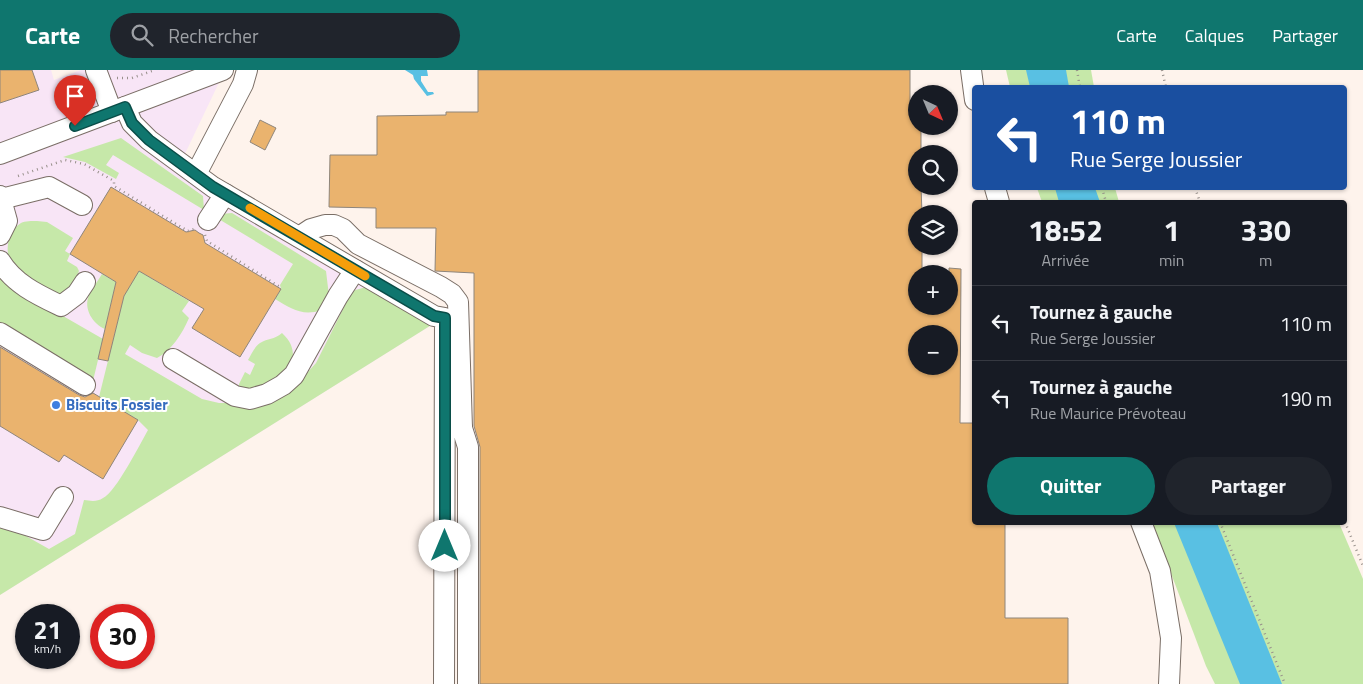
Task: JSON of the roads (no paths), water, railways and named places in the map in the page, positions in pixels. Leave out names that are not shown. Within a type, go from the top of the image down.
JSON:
[{"type":"street","points":[[0,154],[223,70]]},
{"type":"street","points":[[196,174],[243,84],[247,70]]},
{"type":"street","points":[[971,70],[973,85]]},
{"type":"street","points":[[98,76],[119,110],[149,140],[196,174],[225,194],[434,316],[445,318],[454,428],[468,447],[468,684]]},
{"type":"street","points":[[0,235],[7,221],[3,192],[49,187],[82,205]]},
{"type":"street","points":[[202,225],[225,194]]},
{"type":"street","points":[[299,237],[311,229],[325,225],[334,225],[343,229],[358,244],[441,287],[452,294],[458,302],[444,684]]},
{"type":"street","points":[[0,261],[8,274],[37,295],[62,306],[77,294],[85,282]]},
{"type":"street","points":[[173,359],[235,396],[250,399],[267,394],[283,385],[294,375],[338,296],[355,270]]},
{"type":"street","points":[[0,333],[85,385]]},
{"type":"street","points":[[0,517],[43,530],[63,497]]},
{"type":"street","points":[[1142,525],[1160,571],[1171,638],[1169,684]]},
{"type":"water","points":[[405,70],[427,70],[428,76],[421,76],[421,81],[428,92],[433,92],[434,94],[427,96],[413,75]]},
{"type":"water","points":[[1026,70],[1066,70],[1069,85],[1030,85]]},
{"type":"water","points":[[1056,190],[1096,190],[1099,200],[1058,200]]},
{"type":"water","points":[[1175,525],[1218,525],[1282,684],[1240,684]]},
{"type":"place","name":"Biscuits Fossier","points":[[56,405]]}]
